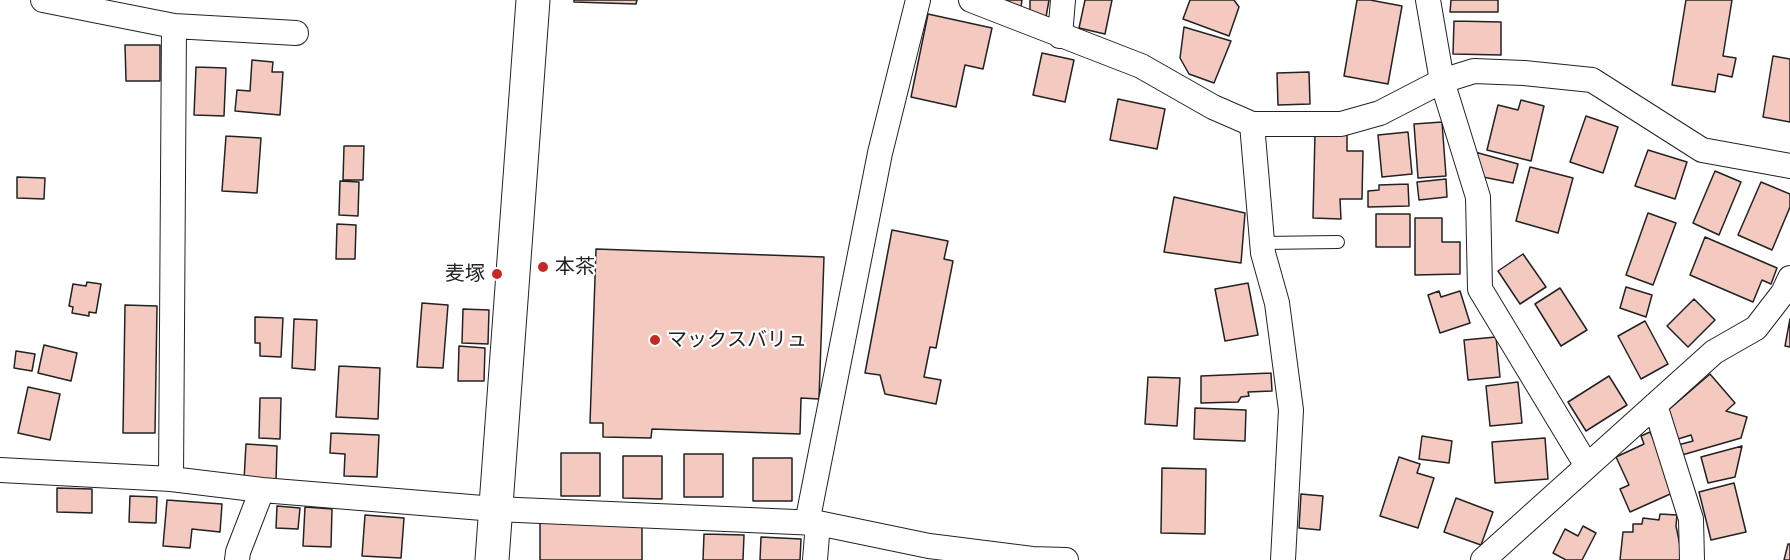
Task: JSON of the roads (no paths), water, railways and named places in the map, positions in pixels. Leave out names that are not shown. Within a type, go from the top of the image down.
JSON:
[{"type":"street","points":[[43,0],[68,2],[174,26],[296,33]]},
{"type":"street","points":[[492,560],[533,0]]},
{"type":"street","points":[[814,560],[812,523],[880,153],[918,0]]},
{"type":"street","points":[[971,0],[1141,66],[1213,107],[1252,124],[1341,124],[1380,113],[1442,81],[1474,71],[1592,80],[1702,150],[1790,166]]},
{"type":"street","points":[[1060,36],[1063,0]]},
{"type":"street","points":[[1428,0],[1442,81],[1478,197],[1480,289],[1587,466]]},
{"type":"street","points":[[171,479],[174,26]]},
{"type":"street","points":[[1252,124],[1262,243],[1277,303],[1291,410],[1283,560]]},
{"type":"street","points":[[1482,560],[1714,352],[1756,328],[1784,293],[1790,278]]},
{"type":"street","points":[[1655,405],[1691,519],[1692,560]]},
{"type":"street","points":[[0,470],[171,479],[262,490],[495,509],[812,523],[929,546],[1032,559],[1066,560]]},
{"type":"street","points":[[237,560],[262,490]]},
{"type":"lane","points":[[1262,243],[1338,242]]},
{"type":"place","name":"本茶","points":[[543,267]]},
{"type":"place","name":"麦塚","points":[[497,274]]},
{"type":"place","name":"マックスバリュ","points":[[655,340]]}]
